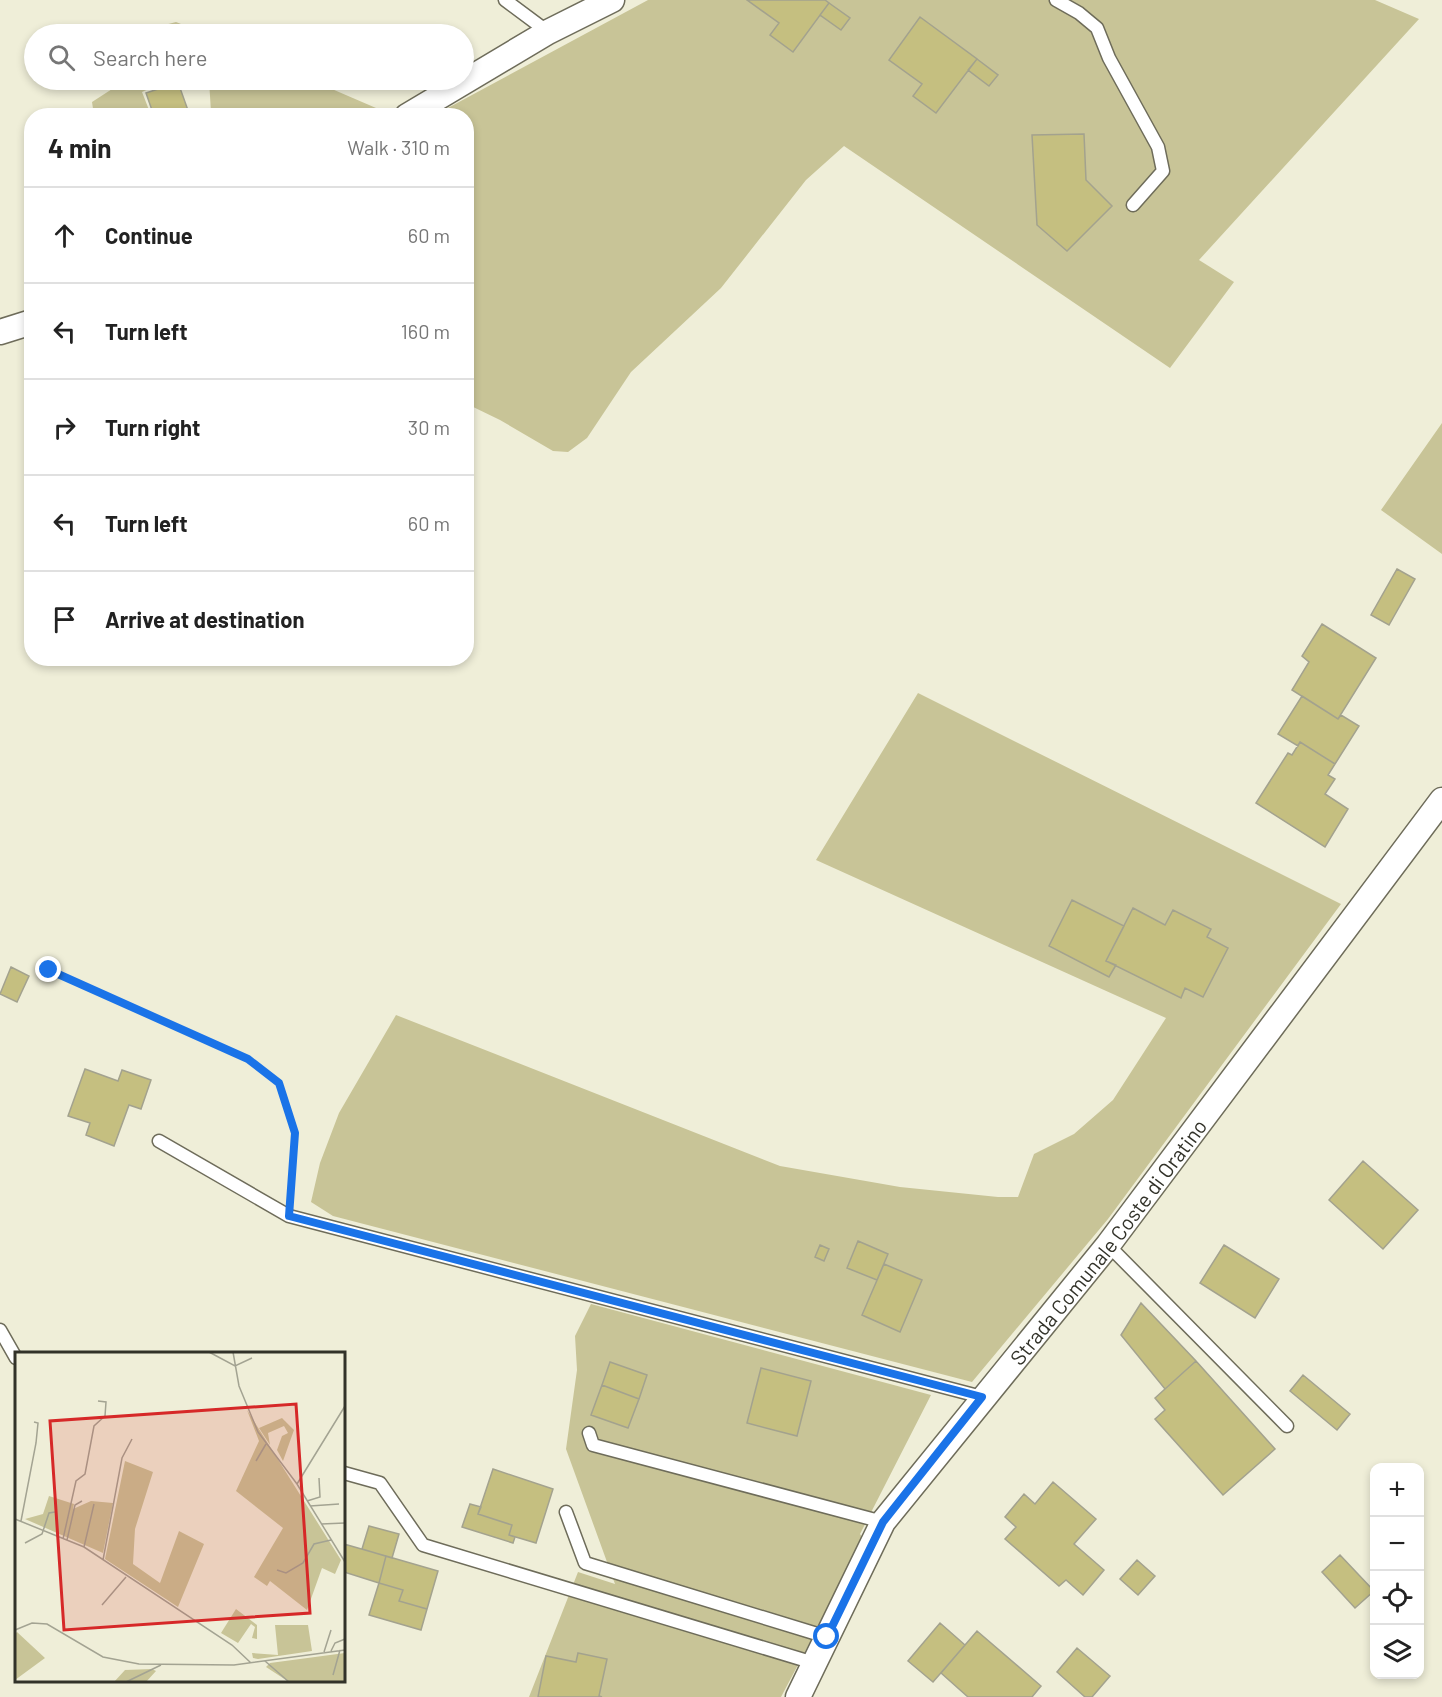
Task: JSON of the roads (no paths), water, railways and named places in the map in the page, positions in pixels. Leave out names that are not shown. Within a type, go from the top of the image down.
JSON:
[{"type":"street","points":[[474,76],[548,32],[612,0]]},
{"type":"street","points":[[420,108],[451,90]]},
{"type":"street","points":[[0,332],[24,324]]},
{"type":"street","name":"Strada Comunale Coste di Oratino","points":[[798,1697],[883,1522],[982,1397],[1108,1245],[1442,800]]},
{"type":"lane","points":[[505,0],[548,32]]},
{"type":"lane","points":[[1056,0],[1079,13],[1097,28],[1109,58],[1158,147],[1162,171],[1133,205]]},
{"type":"lane","points":[[159,1141],[289,1216],[982,1397]]},
{"type":"lane","points":[[1108,1245],[1287,1426]]},
{"type":"lane","points":[[0,1330],[15,1356]]},
{"type":"lane","points":[[589,1433],[593,1445],[883,1522]]},
{"type":"lane","points":[[345,1473],[380,1483],[423,1545],[814,1663]]},
{"type":"lane","points":[[566,1512],[585,1563],[827,1637]]}]
